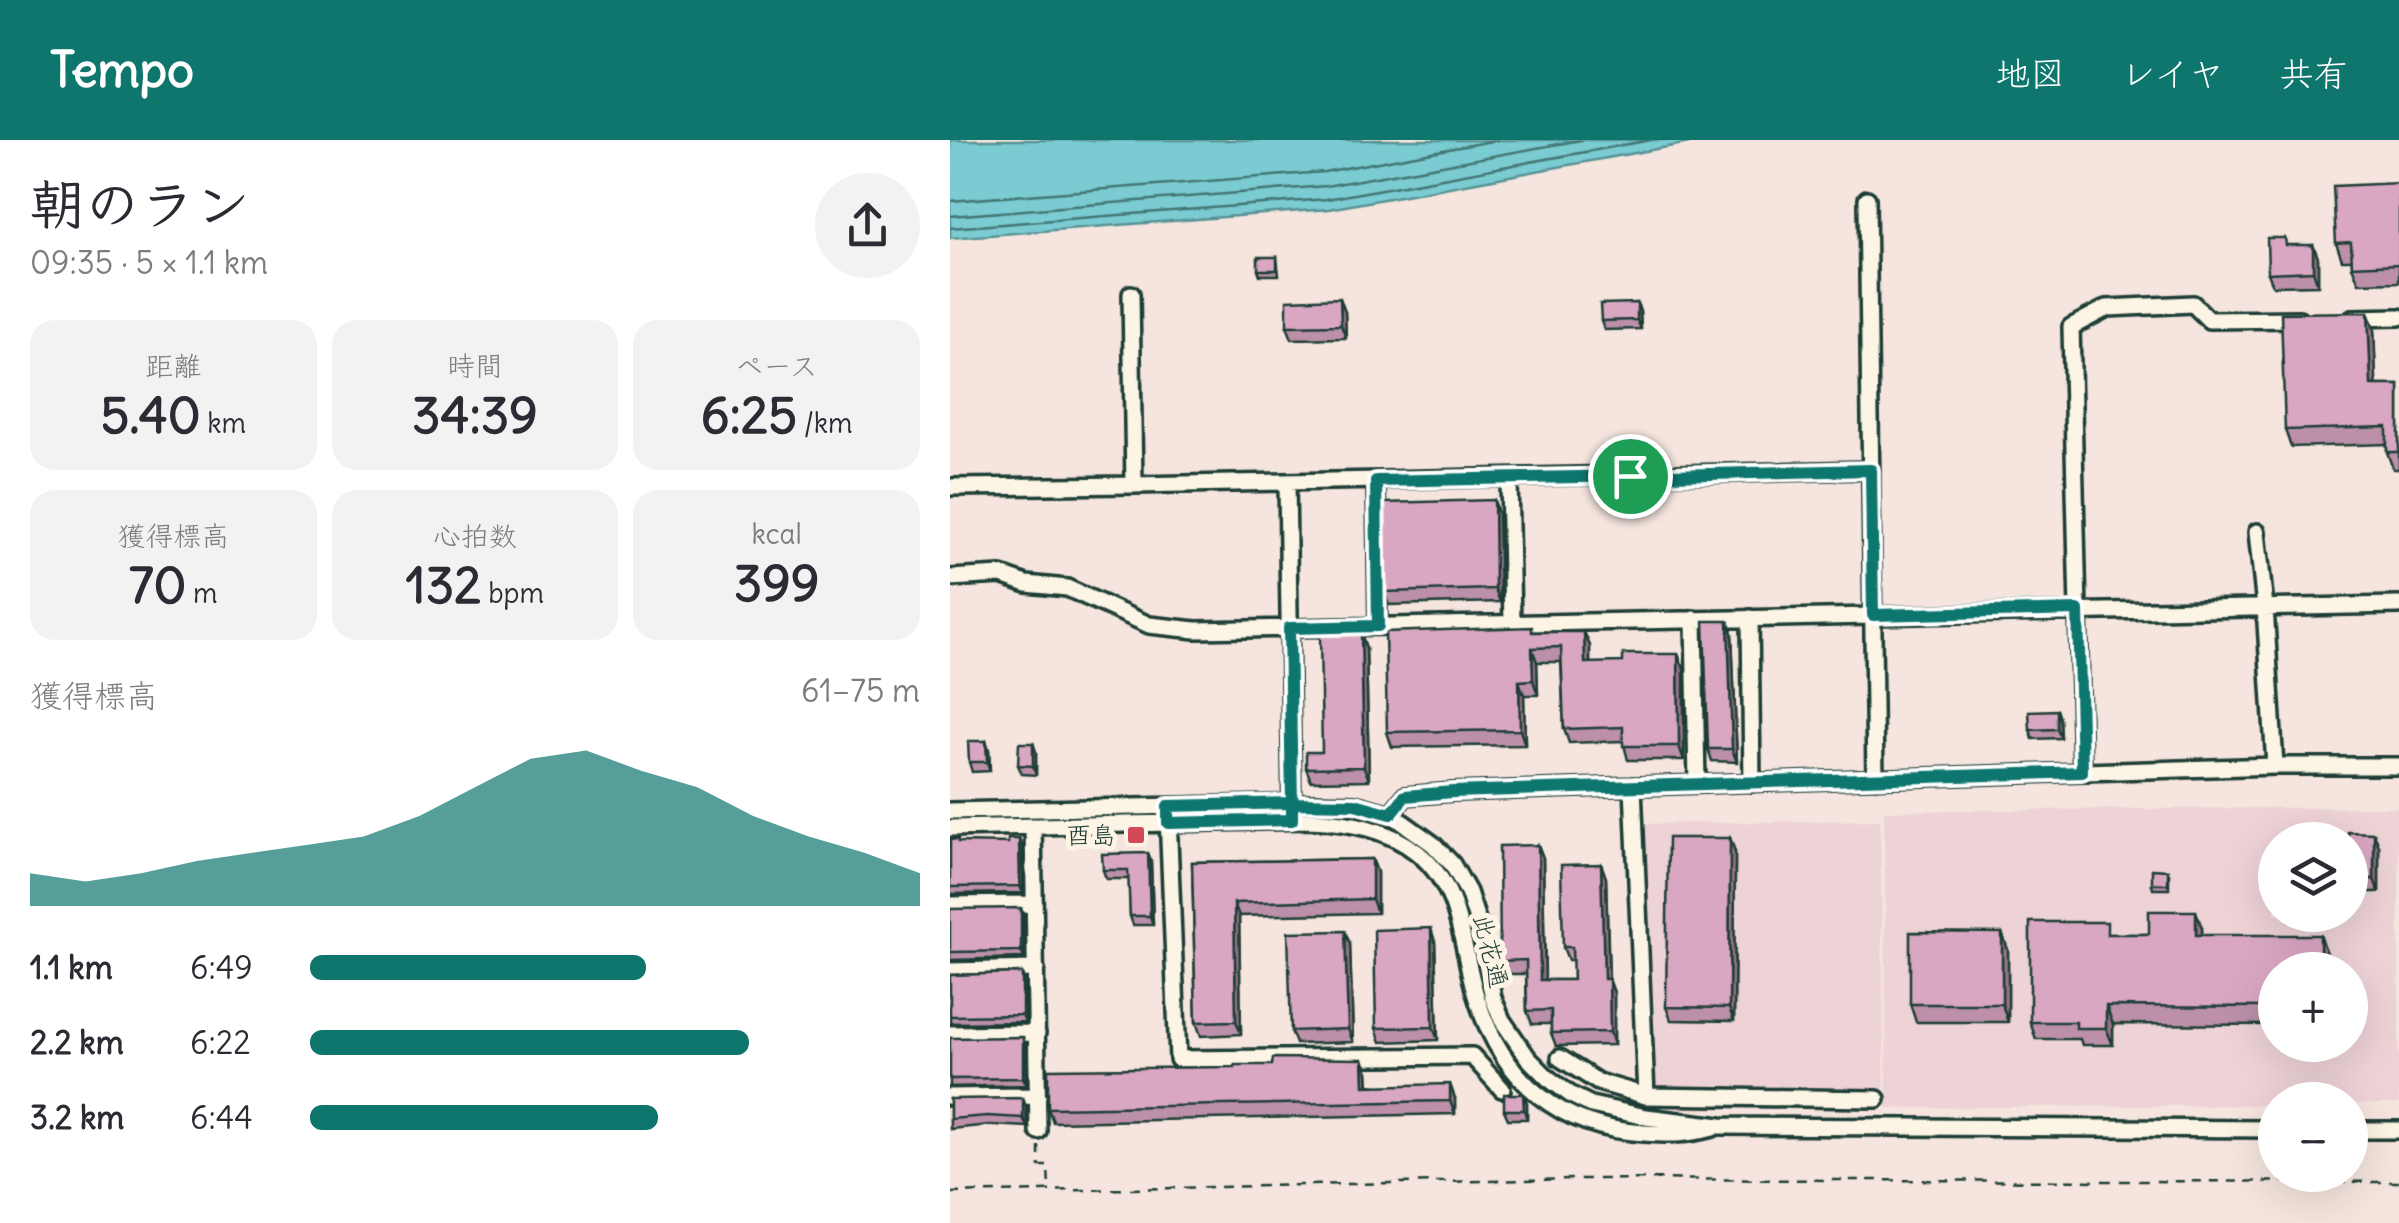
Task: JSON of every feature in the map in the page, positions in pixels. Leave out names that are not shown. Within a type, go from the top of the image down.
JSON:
[{"type":"street","points":[[1867,199],[1876,779]]},
{"type":"street","points":[[1131,294],[1134,486]]},
{"type":"street","points":[[2082,772],[2071,327],[2107,308],[2194,304],[2209,320],[2323,318]]},
{"type":"street","points":[[2342,318],[2399,317]]},
{"type":"street","points":[[950,488],[1871,470]]},
{"type":"street","points":[[1509,479],[1512,623]]},
{"type":"street","points":[[1376,481],[1378,626]]},
{"type":"street","points":[[1287,482],[1292,812]]},
{"type":"street","points":[[2258,532],[2275,766]]},
{"type":"street","points":[[950,578],[1001,575],[1026,584],[1068,588],[1149,625],[1196,630],[2399,604]]},
{"type":"street","points":[[1750,618],[1752,782]]},
{"type":"street","points":[[1694,619],[1697,784]]},
{"type":"street","points":[[1391,814],[1405,796],[1453,792],[2275,766],[2399,766]]},
{"type":"street","points":[[1633,786],[1646,1096]]},
{"type":"street","name":"此花通","points":[[950,828],[1033,826],[1168,814],[1186,822],[1355,804],[1391,814],[1452,864],[1468,892],[1493,998],[1502,1020],[1528,1058],[1548,1078],[1591,1104],[1646,1117],[1721,1126],[2258,1129]]},
{"type":"street","name":"此花通","points":[[950,810],[1292,812],[1376,830],[1418,853],[1448,891],[1460,922],[1477,999],[1504,1060],[1523,1082],[1544,1100],[1578,1119],[1613,1130],[1684,1135],[1721,1126]]},
{"type":"street","points":[[1168,814],[1178,1060],[1472,1056],[1502,1088]]},
{"type":"street","points":[[1033,826],[1038,1131]]},
{"type":"street","points":[[950,906],[1034,904]]},
{"type":"street","points":[[950,970],[1036,969]]},
{"type":"street","points":[[950,1034],[1037,1034]]},
{"type":"street","points":[[1560,1058],[1598,1082],[1646,1096],[1877,1099]]},
{"type":"street","points":[[950,1096],[1038,1096]]},
{"type":"street","points":[[2368,1130],[2399,1130]]},
{"type":"path","points":[[1038,1131],[1039,1166],[1048,1166],[1049,1190]]},
{"type":"path","points":[[950,1193],[1574,1180],[2399,1182]]},
{"type":"shaded area","points":[[2399,807],[2399,1104],[2368,1104],[2368,1082],[2258,1082],[2258,1105],[1887,1108],[1884,811]]},
{"type":"shaded area","points":[[1880,820],[1885,1107],[1648,1110],[1643,824]]},
{"type":"water","points":[[950,140],[1706,140],[1329,209],[950,238]]},
{"type":"building","points":[[2399,183],[2399,264],[2352,266],[2351,242],[2336,243],[2333,186]]},
{"type":"building","points":[[2267,238],[2285,238],[2286,245],[2313,245],[2313,271],[2268,273]]},
{"type":"building","points":[[1258,257],[1277,257],[1277,270],[1258,270]]},
{"type":"building","points":[[1340,298],[1341,325],[1287,326],[1287,300]]},
{"type":"building","points":[[1637,303],[1637,320],[1601,321],[1600,304]]},
{"type":"building","points":[[2368,312],[2371,385],[2399,385],[2399,452],[2387,452],[2387,427],[2285,430],[2281,313]]},
{"type":"building","points":[[1494,500],[1495,589],[1384,592],[1383,503]]},
{"type":"building","points":[[1704,621],[1728,621],[1732,749],[1708,749]]},
{"type":"building","points":[[1532,627],[1532,632],[1584,632],[1585,663],[1623,662],[1623,654],[1678,654],[1679,746],[1623,746],[1623,727],[1564,729],[1561,647],[1532,648],[1533,680],[1519,681],[1520,730],[1387,732],[1385,632]]},
{"type":"building","points":[[1361,634],[1364,767],[1306,768],[1306,752],[1322,752],[1320,635]]},
{"type":"building","points":[[2057,710],[2057,729],[2030,730],[2029,711]]},
{"type":"building","points":[[968,741],[986,741],[987,762],[969,762]]},
{"type":"building","points":[[1019,743],[1033,743],[1033,766],[1018,765]]},
{"type":"building","points":[[2368,833],[2374,833],[2374,879],[2368,879]]},
{"type":"building","points":[[1668,838],[1730,838],[1729,1008],[1666,1007]]},
{"type":"building","points":[[1008,839],[1019,839],[1020,886],[950,887],[950,840],[1008,843]]},
{"type":"building","points":[[1538,845],[1540,980],[1573,980],[1572,947],[1563,947],[1561,865],[1601,864],[1604,979],[1609,979],[1610,1032],[1551,1033],[1551,1010],[1527,1011],[1526,960],[1500,961],[1499,846]]},
{"type":"building","points":[[1148,853],[1150,916],[1130,916],[1128,870],[1103,870],[1102,854]]},
{"type":"building","points":[[1372,859],[1372,899],[1234,903],[1236,1021],[1196,1022],[1192,862]]},
{"type":"building","points":[[2152,869],[2168,870],[2168,884],[2152,884]]},
{"type":"building","points":[[1021,908],[1021,951],[950,952],[950,909]]},
{"type":"building","points":[[2149,911],[2196,911],[2196,935],[2320,935],[2320,952],[2258,952],[2258,1007],[2106,1006],[2106,1028],[2076,1028],[2076,1022],[2030,1022],[2030,922],[2107,922],[2107,934],[2149,934]]},
{"type":"building","points":[[1431,928],[1433,1027],[1376,1028],[1374,930]]},
{"type":"building","points":[[1345,931],[1348,1029],[1291,1031],[1288,932]]},
{"type":"building","points":[[1910,932],[2002,933],[2002,1004],[1910,1004]]},
{"type":"building","points":[[1022,973],[1022,1015],[950,1016],[950,975]]},
{"type":"building","points":[[1023,1037],[1023,1078],[950,1079],[950,1038]]},
{"type":"building","points":[[1273,1058],[1363,1059],[1364,1086],[1450,1084],[1450,1101],[1048,1108],[1048,1069],[1235,1067],[1272,1065]]},
{"type":"building","points":[[1504,1094],[1523,1094],[1524,1110],[1504,1110]]},
{"type":"building","points":[[1023,1098],[1023,1118],[950,1119],[950,1099]]},
{"type":"place","name":"酉島","points":[[1136,835]]},
{"type":"route","points":[[1630,476],[1376,481],[1378,626],[1289,628],[1292,803],[1168,806],[1168,823],[1292,820],[1292,803],[1355,804],[1391,814],[1405,796],[1453,792],[2082,772],[2078,610],[1873,615],[1871,470],[1630,476]]}]
